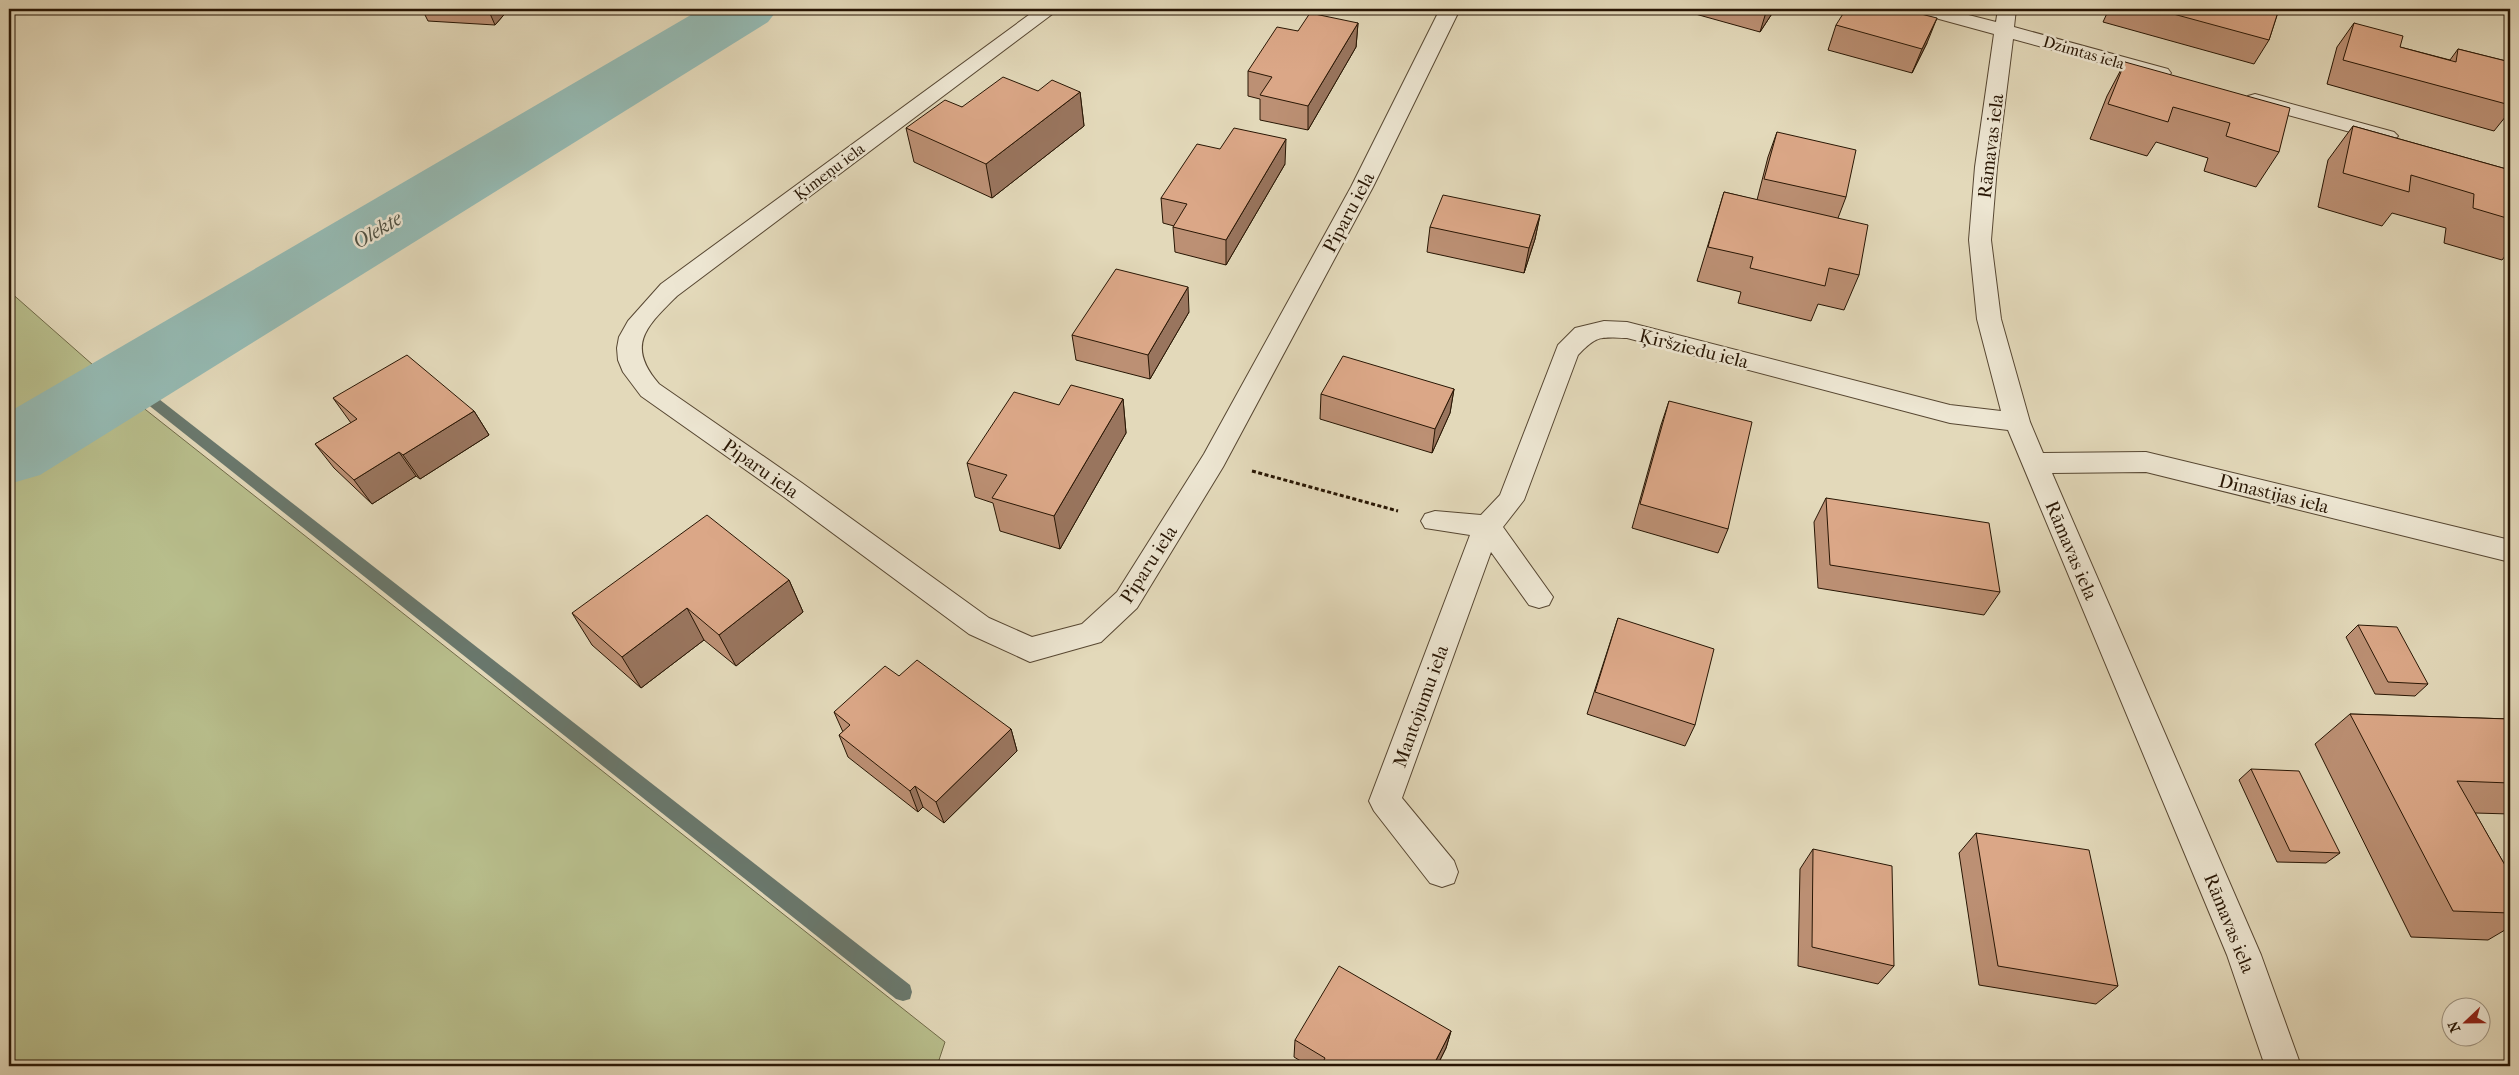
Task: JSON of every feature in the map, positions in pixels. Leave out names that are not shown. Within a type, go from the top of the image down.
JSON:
[{"type":"street","name":"Ķimeņu iela","points":[[628,349],[637,322],[669,290],[1049,9]]},
{"type":"street","name":"Piparu iela","points":[[628,349],[634,371],[650,390],[793,490],[979,626],[1030,650],[1091,634],[1127,600],[1214,460],[1362,188],[1450,9]]},
{"type":"street","points":[[1924,9],[2005,19]]},
{"type":"street","name":"Dzimtas iela","points":[[2005,19],[2180,79]]},
{"type":"street","name":"Rāmavas iela","points":[[2005,19],[1986,166],[1980,240],[1990,319],[2018,422],[2244,955],[2284,1066]]},
{"type":"street","points":[[2237,95],[2408,142]]},
{"type":"street","name":"Ķiršziedu iela","points":[[1487,526],[1511,500],[1566,351],[1584,334],[1604,329],[1627,330],[1950,414],[2018,422]]},
{"type":"street","name":"Dinastijas iela","points":[[2035,463],[2146,462],[2510,551]]},
{"type":"street","points":[[1434,521],[1487,526],[1539,597]]},
{"type":"street","name":"Mantojumu iela","points":[[1442,872],[1385,801],[1487,526]]},
{"type":"path","points":[[1214,460],[1434,521]]},
{"type":"green space","points":[[9,291],[110,380],[9,442]]},
{"type":"green space","points":[[122,391],[945,1042],[937,1066],[9,1066],[9,465]]},
{"type":"building","points":[[1846,9],[1901,9],[1937,18],[1922,49],[1836,25]]},
{"type":"building","points":[[2155,9],[2279,9],[2269,40]]},
{"type":"building","points":[[1310,13],[1358,23],[1308,106],[1260,95],[1272,77],[1248,71],[1277,27],[1298,31]]},
{"type":"building","points":[[2354,23],[2403,36],[2400,47],[2456,62],[2458,49],[2510,62],[2510,105],[2343,60]]},
{"type":"building","points":[[2125,62],[2290,108],[2279,152],[2226,136],[2230,123],[2173,107],[2168,122],[2108,104]]},
{"type":"building","points":[[1003,77],[1038,91],[1052,80],[1080,92],[986,164],[906,128],[945,100],[962,107]]},
{"type":"building","points":[[2353,126],[2510,170],[2510,219],[2473,208],[2474,194],[2411,175],[2409,192],[2343,173]]},
{"type":"building","points":[[1234,128],[1286,139],[1226,240],[1173,227],[1187,204],[1161,198],[1197,144],[1220,149]]},
{"type":"building","points":[[1777,132],[1856,150],[1846,197],[1764,179]]},
{"type":"building","points":[[1724,192],[1868,225],[1859,275],[1829,268],[1825,286],[1750,268],[1753,257],[1708,247]]},
{"type":"building","points":[[1443,195],[1540,215],[1529,248],[1430,227]]},
{"type":"building","points":[[1116,269],[1188,287],[1148,355],[1072,335]]},
{"type":"building","points":[[407,355],[474,411],[403,455],[399,452],[354,480],[315,444],[357,419],[333,398]]},
{"type":"building","points":[[1343,356],[1454,389],[1435,429],[1321,394]]},
{"type":"building","points":[[1071,385],[1123,399],[1054,516],[992,498],[1007,475],[967,463],[1014,392],[1059,405]]},
{"type":"building","points":[[1669,401],[1752,422],[1728,529],[1640,504]]},
{"type":"building","points":[[1826,498],[1989,523],[2000,592],[1830,565]]},
{"type":"building","points":[[707,515],[789,580],[719,635],[687,608],[622,657],[572,613]]},
{"type":"building","points":[[1618,618],[1714,649],[1695,725],[1595,692]]},
{"type":"building","points":[[2358,625],[2397,627],[2428,684],[2388,682]]},
{"type":"building","points":[[917,660],[1011,729],[936,802],[915,786],[910,791],[839,735],[850,725],[834,712],[885,666],[899,676]]},
{"type":"building","points":[[2350,714],[2510,719],[2510,783],[2457,781],[2510,874],[2510,913],[2453,911]]},
{"type":"building","points":[[2251,769],[2299,771],[2340,853],[2290,851]]},
{"type":"building","points":[[1976,833],[2089,850],[2118,986],[1998,966]]},
{"type":"building","points":[[1813,849],[1892,866],[1894,966],[1812,947]]},
{"type":"building","points":[[1339,966],[1451,1031],[1433,1066],[1321,1066],[1325,1058],[1295,1040]]},
{"type":"waterway","name":"Olekte","points":[[9,452],[746,9]]},
{"type":"waterway","points":[[127,381],[903,992]]}]
